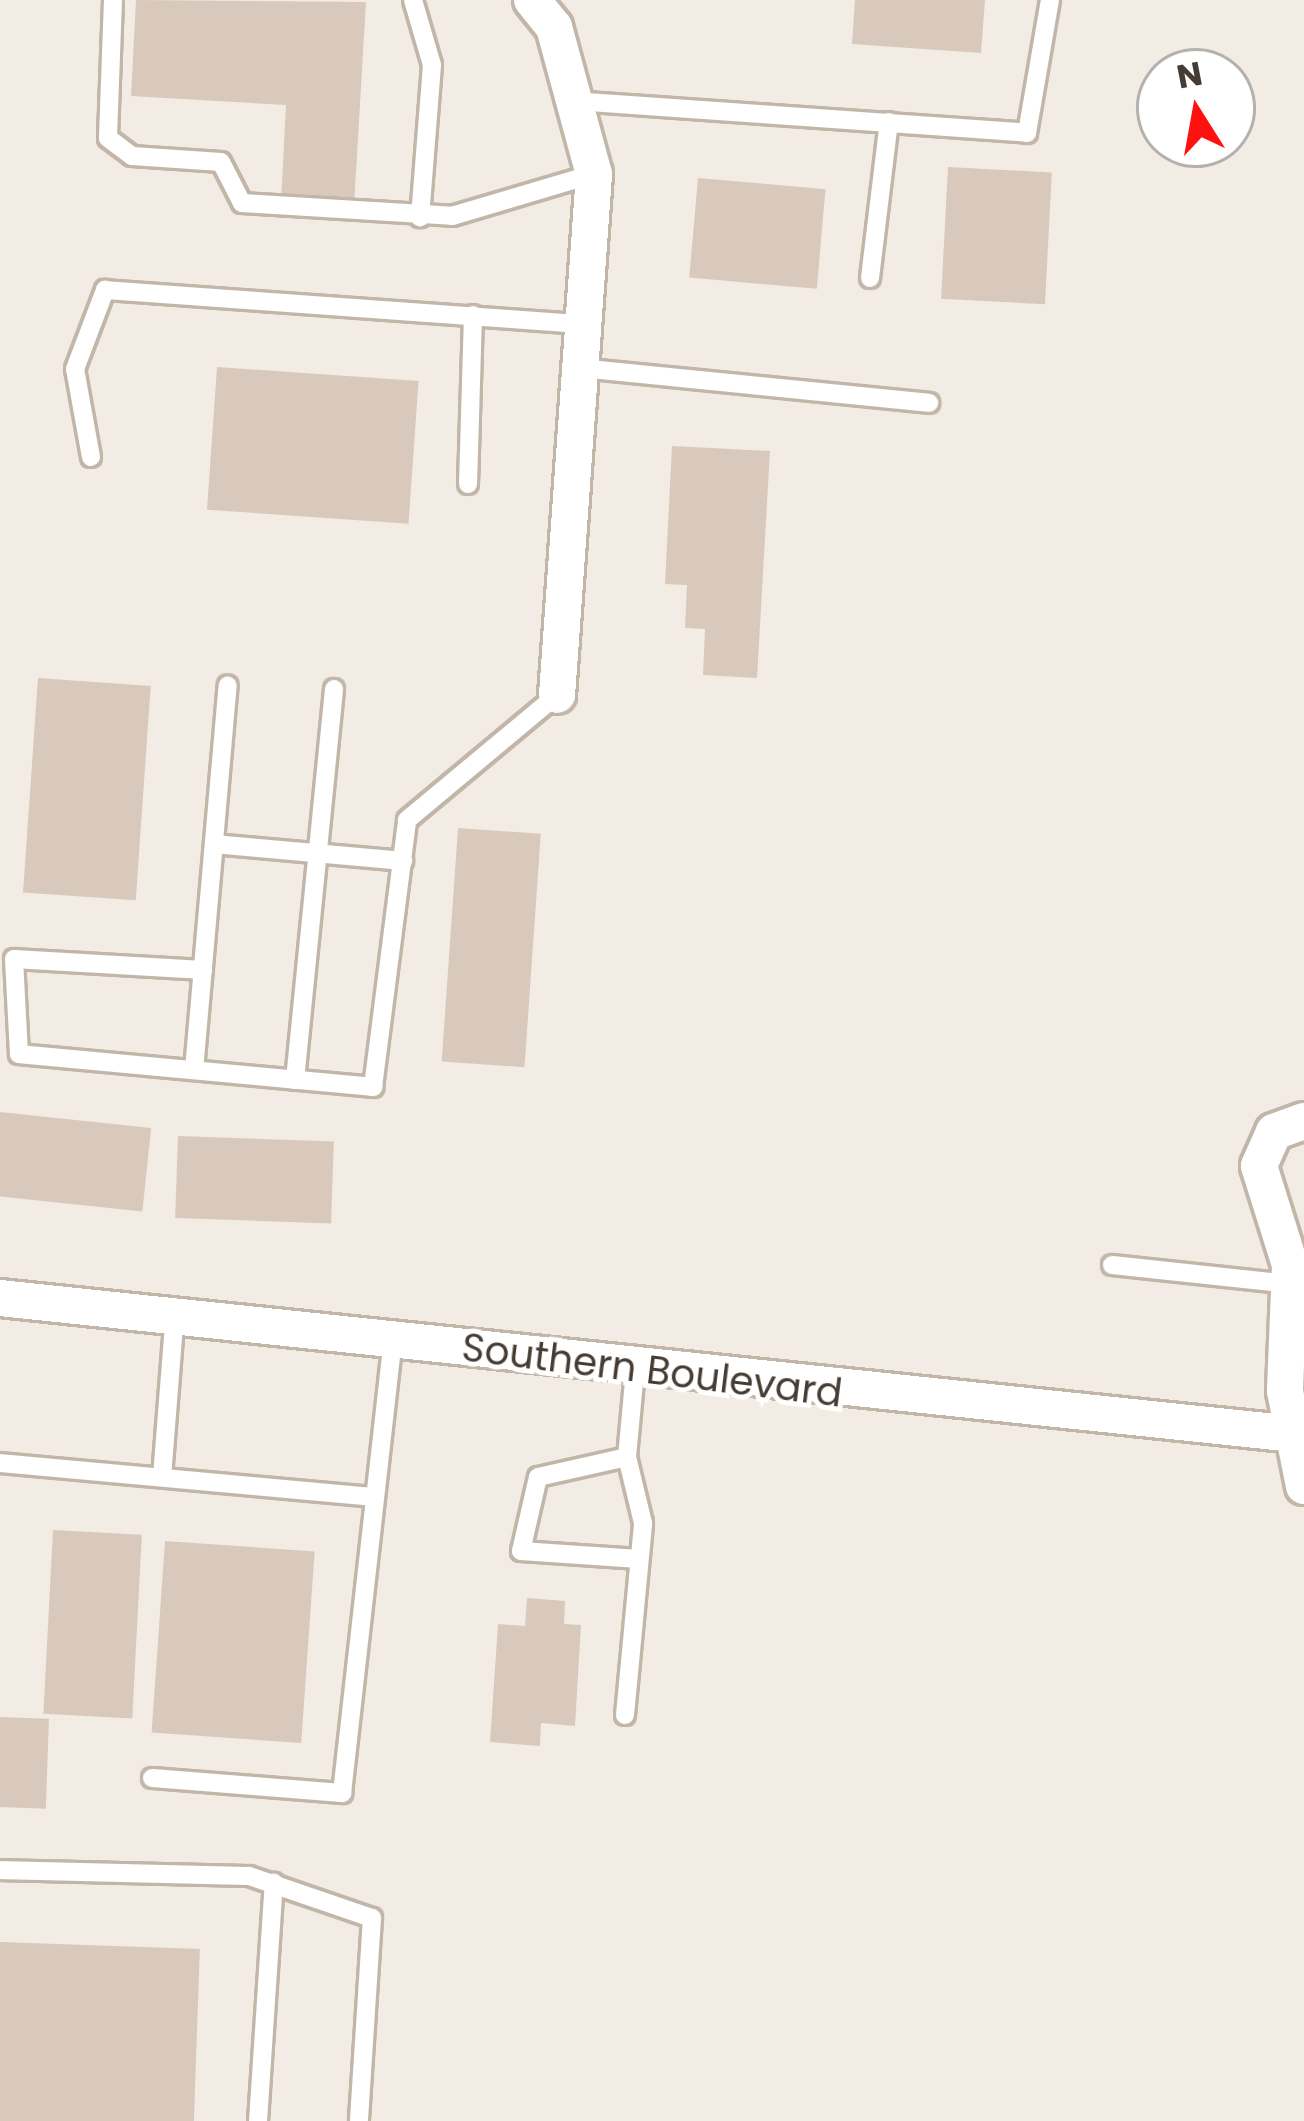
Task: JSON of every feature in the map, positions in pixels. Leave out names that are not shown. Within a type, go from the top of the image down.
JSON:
[{"type":"street","points":[[532,0],[554,27],[594,174],[556,695]]},
{"type":"street","points":[[1304,1121],[1274,1132],[1259,1166],[1289,1284],[1304,1486]]},
{"type":"street","name":"Southern Boulevard","points":[[0,1298],[175,1312],[635,1371],[1299,1435]]},
{"type":"lane","points":[[113,0],[108,138],[132,156],[221,162],[242,203],[420,218],[594,174]]},
{"type":"lane","points":[[413,0],[432,65],[420,218]]},
{"type":"lane","points":[[574,101],[1027,133],[1050,0]]},
{"type":"lane","points":[[870,278],[889,122]]},
{"type":"lane","points":[[92,457],[75,369],[105,290],[583,324]]},
{"type":"lane","points":[[468,484],[473,315]]},
{"type":"lane","points":[[580,368],[928,403]]},
{"type":"lane","points":[[194,1070],[229,685]]},
{"type":"lane","points":[[295,1080],[334,689]]},
{"type":"lane","points":[[203,970],[14,959],[19,1054],[373,1087],[407,820],[556,695]]},
{"type":"lane","points":[[214,844],[403,861]]},
{"type":"lane","points":[[1112,1265],[1289,1284]]},
{"type":"lane","points":[[162,1478],[175,1312]]},
{"type":"lane","points":[[152,1778],[342,1793],[392,1340]]},
{"type":"lane","points":[[625,1715],[639,1559],[627,1457],[635,1371]]},
{"type":"lane","points":[[627,1457],[538,1477],[521,1551],[639,1559]]},
{"type":"lane","points":[[0,1463],[374,1497]]},
{"type":"lane","points":[[0,1870],[274,1883],[373,1918],[359,2121]]},
{"type":"lane","points":[[258,2121],[274,1883]]},
{"type":"building","points":[[136,0],[366,2],[354,206],[281,202],[286,105],[131,96]]},
{"type":"building","points":[[855,0],[985,0],[981,53],[852,44]]},
{"type":"building","points":[[948,167],[1052,172],[1045,304],[941,299]]},
{"type":"building","points":[[698,178],[826,189],[817,289],[689,278]]},
{"type":"building","points":[[217,367],[419,381],[409,524],[207,510]]},
{"type":"building","points":[[672,446],[770,451],[757,678],[703,675],[705,629],[685,628],[687,585],[665,584]]},
{"type":"building","points":[[38,678],[151,686],[136,900],[23,892]]},
{"type":"building","points":[[458,828],[541,834],[524,1067],[442,1061]]},
{"type":"building","points":[[0,1112],[151,1128],[142,1211],[0,1196]]},
{"type":"building","points":[[178,1136],[334,1141],[331,1223],[175,1218]]},
{"type":"building","points":[[53,1530],[142,1535],[132,1718],[43,1714]]},
{"type":"building","points":[[165,1541],[315,1551],[301,1743],[152,1733]]},
{"type":"building","points":[[527,1598],[565,1601],[564,1624],[581,1625],[575,1726],[541,1723],[540,1746],[490,1742],[498,1624],[525,1626]]},
{"type":"building","points":[[0,1717],[49,1719],[46,1809],[0,1807]]},
{"type":"building","points":[[0,1942],[200,1949],[194,2121],[0,2121]]}]
